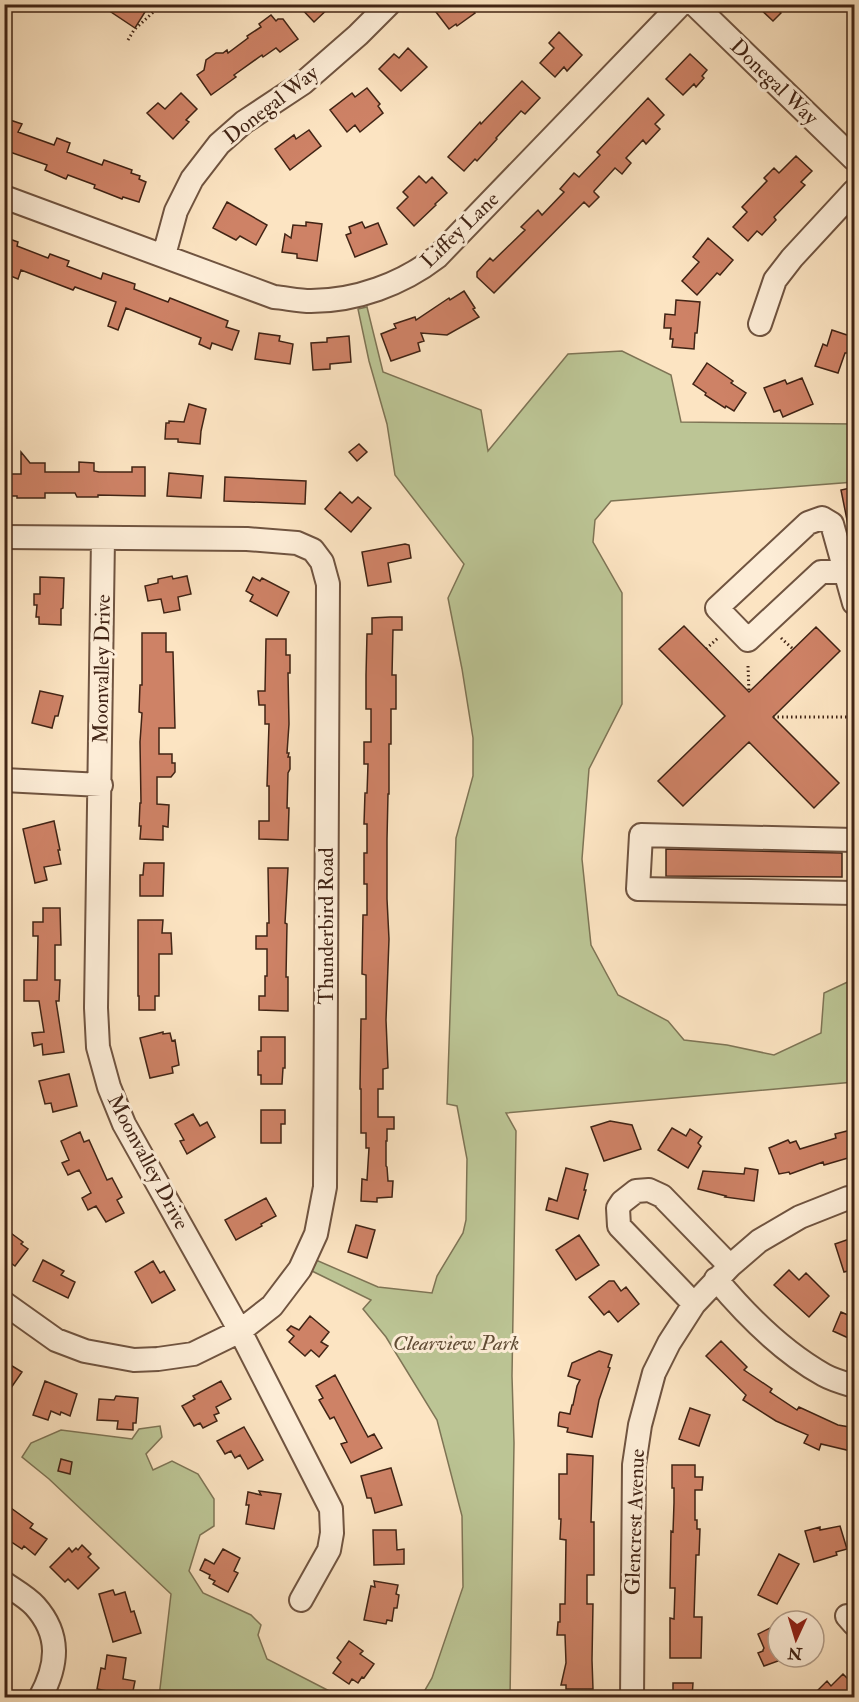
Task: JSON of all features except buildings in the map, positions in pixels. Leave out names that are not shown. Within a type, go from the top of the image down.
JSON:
[{"type":"street","name":"Donegal Way","points":[[164,255],[176,211],[192,179],[219,144],[244,122],[303,82],[358,35],[389,4]]},
{"type":"street","name":"Liffey Lane","points":[[4,197],[274,297],[309,301],[341,299],[389,285],[422,268],[437,257],[681,4]]},
{"type":"street","name":"Donegal Way","points":[[694,4],[855,159]]},
{"type":"street","points":[[760,324],[775,280],[792,258],[855,191]]},
{"type":"street","points":[[846,572],[821,572],[748,640],[717,608],[808,523],[822,518],[832,524],[846,572],[855,603]]},
{"type":"street","name":"Thunderbird Road","points":[[4,537],[247,539],[297,543],[313,550],[322,562],[328,584],[325,1187],[316,1234],[300,1269],[272,1306],[240,1331],[193,1354],[158,1359],[135,1359],[85,1351],[56,1340],[4,1303]]},
{"type":"street","name":"Moonvalley Drive","points":[[104,538],[96,1008],[98,1047],[109,1087],[124,1124],[240,1331],[331,1509],[332,1533],[329,1550],[301,1600]]},
{"type":"street","points":[[4,780],[100,785]]},
{"type":"street","points":[[855,840],[641,834],[638,889],[855,893]]},
{"type":"street","points":[[694,1304],[619,1227],[618,1208],[636,1191],[649,1190],[662,1196],[704,1239],[738,1306],[796,1357],[826,1376],[855,1386]]},
{"type":"street","name":"Glencrest Avenue","points":[[632,1698],[634,1465],[640,1425],[654,1373],[669,1343],[694,1304],[723,1273],[759,1241],[800,1217],[855,1197]]},
{"type":"street","points":[[4,1583],[34,1604],[49,1623],[54,1641],[54,1663],[48,1683],[40,1698]]},
{"type":"path","points":[[74,4],[79,8],[84,4]]},
{"type":"path","points":[[128,40],[134,30],[162,4]]},
{"type":"path","points":[[706,649],[718,638]]},
{"type":"path","points":[[781,638],[793,649]]},
{"type":"path","points":[[748,666],[749,692]]},
{"type":"path","points":[[773,717],[855,717]]},
{"type":"green space","name":"Clearview Park","points":[[367,307],[383,372],[481,410],[488,451],[568,354],[622,351],[671,375],[681,422],[854,424],[854,482],[611,501],[595,520],[593,542],[622,593],[622,704],[589,769],[582,859],[591,945],[618,995],[668,1021],[684,1040],[727,1045],[774,1055],[821,1033],[824,993],[854,979],[854,1082],[506,1113],[516,1131],[510,1697],[421,1697],[432,1678],[463,1587],[462,1516],[437,1420],[386,1337],[363,1309],[371,1300],[312,1271],[316,1260],[378,1287],[432,1293],[437,1276],[463,1233],[466,1220],[467,1159],[457,1106],[447,1104],[456,838],[473,776],[473,738],[448,598],[464,564],[395,475],[387,424],[369,361],[358,309]]},
{"type":"green space","points":[[160,1426],[162,1437],[146,1454],[153,1470],[172,1461],[198,1474],[214,1499],[214,1526],[200,1535],[189,1571],[203,1593],[251,1615],[261,1625],[258,1635],[267,1659],[341,1697],[159,1697],[171,1594],[49,1479],[22,1457],[31,1443],[61,1430],[132,1439],[139,1429]]}]
